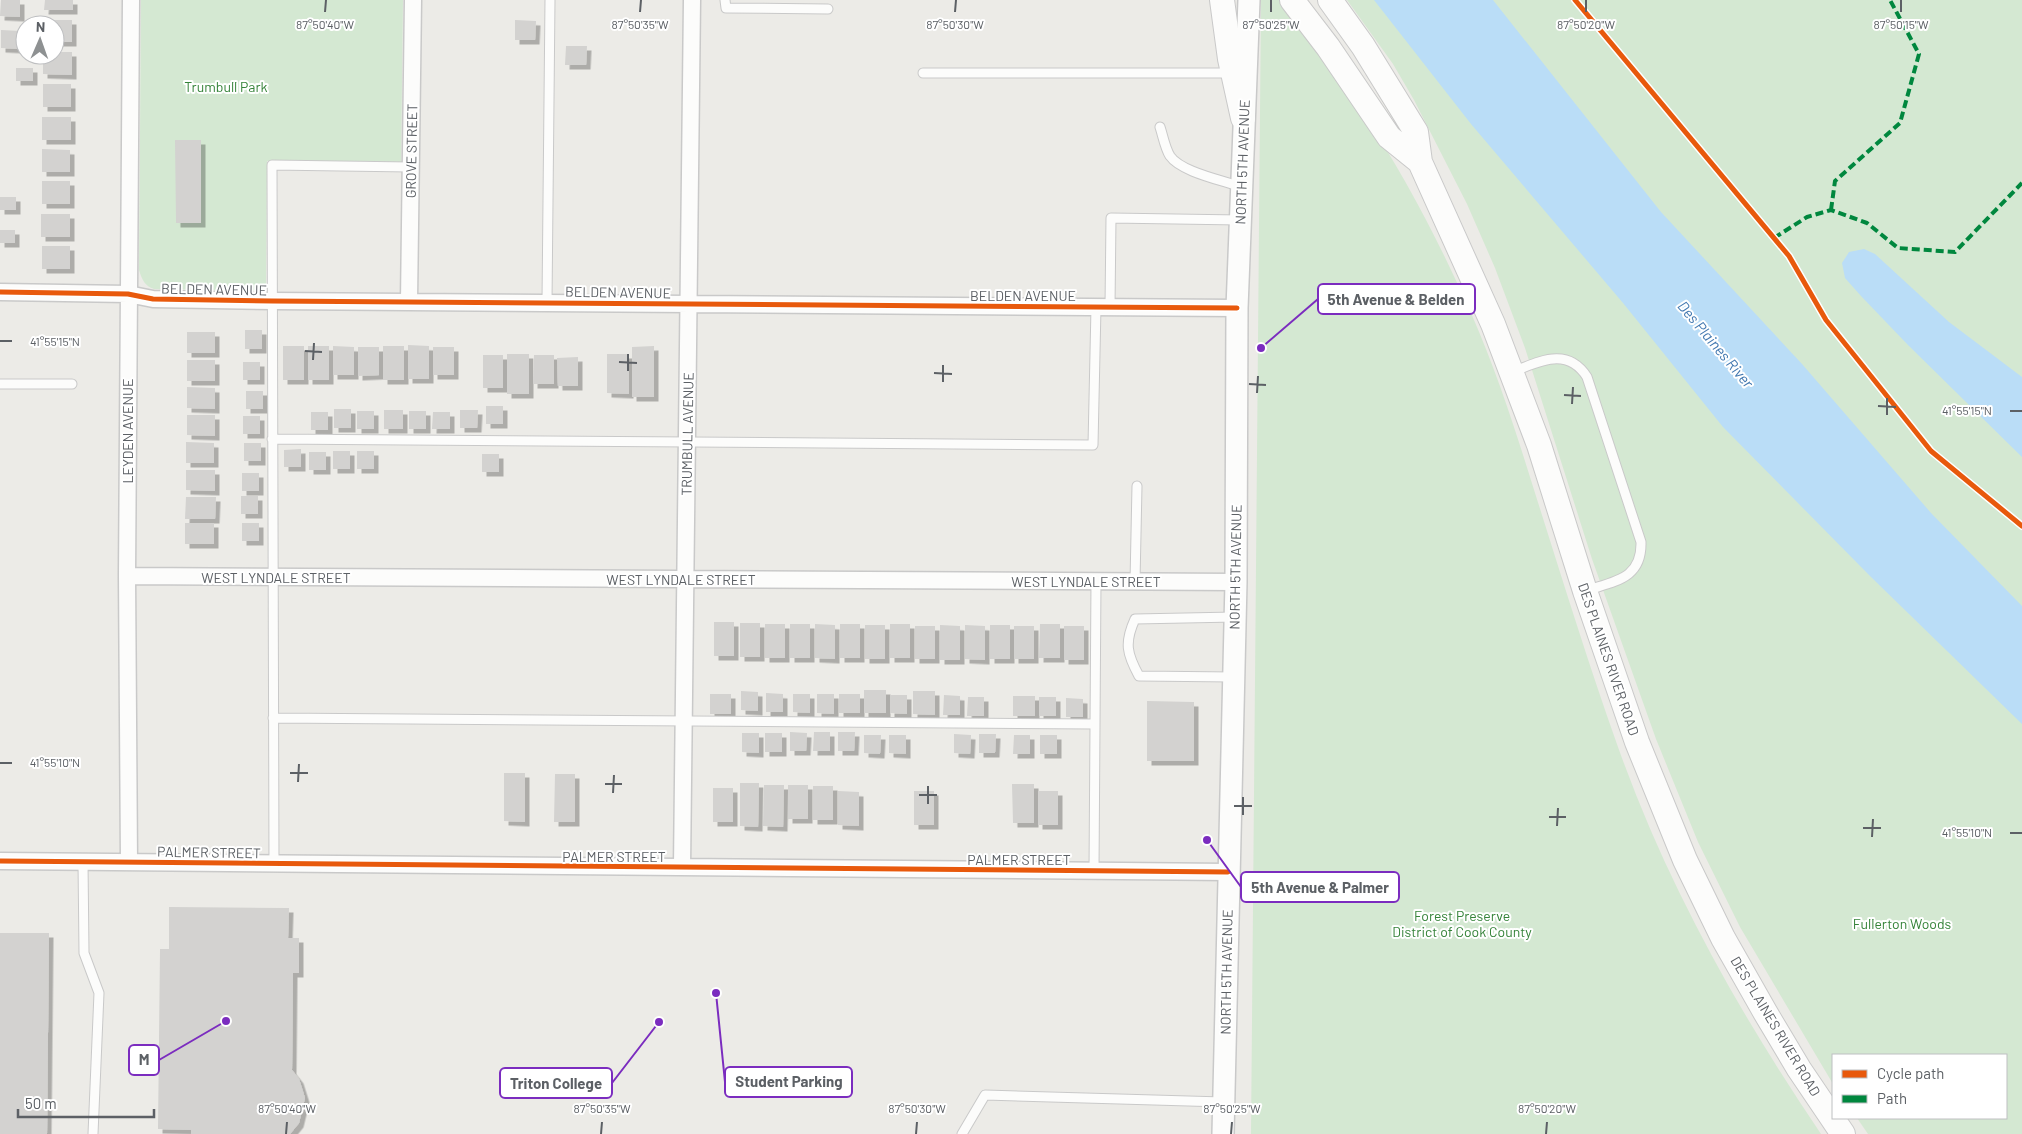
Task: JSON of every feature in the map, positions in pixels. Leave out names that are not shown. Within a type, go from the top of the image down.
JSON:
[{"type":"main road","points":[[1222,0],[1240,74],[1243,118]]},
{"type":"main road","name":"DES PLAINES RIVER ROAD","points":[[1292,0],[1328,47],[1389,137],[1420,162]]},
{"type":"main road","name":"DES PLAINES RIVER ROAD","points":[[1330,0],[1364,46],[1416,132],[1420,162],[1493,324],[1538,445],[1585,591],[1637,742],[1685,860],[1723,938],[1760,1004],[1799,1069],[1832,1118]]},
{"type":"main road","name":"DES PLAINES RIVER ROAD","points":[[1833,1119],[1843,1134]]},
{"type":"street","name":"LEYDEN AVENUE","points":[[129,862],[126,576],[131,0]]},
{"type":"street","name":"GROVE STREET","points":[[409,301],[413,0]]},
{"type":"street","name":"TRUMBULL AVENUE","points":[[682,867],[692,0]]},
{"type":"street","points":[[1240,74],[1249,0]]},
{"type":"street","name":"NORTH 5TH AVENUE","points":[[1223,1134],[1236,582],[1237,308],[1243,118]]},
{"type":"street","name":"BELDEN AVENUE","points":[[0,292],[128,294],[154,299],[272,301],[1237,308]]},
{"type":"street","name":"WEST LYNDALE STREET","points":[[126,576],[1236,582]]},
{"type":"street","name":"PALMER STREET","points":[[0,861],[1228,872]]},
{"type":"lane","points":[[547,302],[550,0]]},
{"type":"lane","points":[[726,0],[726,8],[828,9]]},
{"type":"lane","points":[[923,73],[1240,74]]},
{"type":"lane","points":[[1160,126],[1169,155],[1175,161],[1185,168],[1241,187]]},
{"type":"lane","points":[[274,864],[272,165],[410,167]]},
{"type":"lane","points":[[272,439],[1092,445],[1111,218],[1240,220]]},
{"type":"lane","points":[[1511,372],[1558,358],[1575,363],[1587,376],[1641,542],[1642,554],[1638,566],[1625,577],[1585,591]]},
{"type":"lane","points":[[0,384],[72,384]]},
{"type":"lane","points":[[1135,582],[1137,486]]},
{"type":"lane","points":[[1094,871],[1096,581]]},
{"type":"lane","points":[[1233,677],[1139,676],[1129,658],[1128,635],[1134,619],[1235,617]]},
{"type":"lane","points":[[273,718],[1094,724]]},
{"type":"lane","points":[[83,862],[84,952],[99,992],[93,1134]]},
{"type":"lane","points":[[962,1134],[984,1095],[1223,1102]]},
{"type":"green space","name":"Trumbull Park","points":[[141,0],[403,0],[401,162],[267,161],[266,291],[154,289],[146,284],[141,277],[139,270]]},
{"type":"green space","name":"Forest Preserve District of Cook County","points":[[1261,0],[1279,0],[1352,98],[1393,160],[1447,261],[1471,313],[1498,380],[1575,620],[1637,798],[1682,898],[1707,947],[1762,1042],[1821,1134],[1251,1134]]},
{"type":"green space","name":"Fullerton Woods","points":[[1347,0],[2022,0],[2022,1134],[1868,1134],[1858,1119],[2007,1119],[2007,1054],[1832,1054],[1832,1082],[1740,927],[1698,842],[1656,739],[1592,559],[1525,348],[1495,268],[1467,204],[1414,100],[1393,64]]},
{"type":"water","name":"Des Plaines River","points":[[1374,0],[1493,0],[1661,212],[1802,364],[1931,513],[2022,606],[2022,724],[1870,576],[1723,427],[1623,303],[1471,124]]},
{"type":"water","points":[[1864,249],[1875,254],[1949,322],[2022,377],[2022,457],[1908,345],[1845,278],[1842,263],[1849,252]]},
{"type":"building","points":[[1,0],[20,0],[20,15],[0,16]]},
{"type":"building","points":[[45,0],[73,0],[73,10],[44,10]]},
{"type":"building","points":[[65,20],[72,20],[72,42],[65,42]]},
{"type":"building","points":[[515,20],[536,21],[535,40],[515,40]]},
{"type":"building","points":[[1,30],[15,31],[15,49],[1,48]]},
{"type":"building","points":[[566,46],[587,46],[586,65],[565,65]]},
{"type":"building","points":[[65,52],[72,52],[72,75],[43,74],[43,65],[65,65]]},
{"type":"building","points":[[16,68],[33,68],[33,81],[16,81]]},
{"type":"building","points":[[43,84],[71,84],[71,107],[43,107]]},
{"type":"building","points":[[42,117],[71,117],[71,140],[42,140]]},
{"type":"building","points":[[175,140],[201,140],[201,223],[176,223]]},
{"type":"building","points":[[42,149],[70,150],[70,172],[42,172]]},
{"type":"building","points":[[42,181],[70,181],[70,204],[42,204]]},
{"type":"building","points":[[0,197],[16,197],[16,210],[0,210]]},
{"type":"building","points":[[41,214],[70,214],[70,237],[41,237]]},
{"type":"building","points":[[0,230],[15,230],[15,243],[0,243]]},
{"type":"building","points":[[42,246],[70,246],[70,269],[42,269]]},
{"type":"building","points":[[245,330],[262,330],[262,349],[245,349]]},
{"type":"building","points":[[187,332],[215,332],[215,353],[187,353]]},
{"type":"building","points":[[408,345],[429,346],[429,379],[408,379]]},
{"type":"building","points":[[283,346],[304,346],[304,380],[283,380]]},
{"type":"building","points":[[308,346],[329,346],[329,380],[308,380]]},
{"type":"building","points":[[333,346],[354,347],[354,375],[333,375]]},
{"type":"building","points":[[383,346],[404,346],[404,380],[383,380]]},
{"type":"building","points":[[654,346],[654,397],[632,397],[632,347]]},
{"type":"building","points":[[358,347],[379,347],[379,375],[358,376]]},
{"type":"building","points":[[433,347],[454,347],[454,375],[433,375]]},
{"type":"building","points":[[507,354],[529,354],[529,394],[507,394]]},
{"type":"building","points":[[607,354],[629,354],[629,394],[607,393]]},
{"type":"building","points":[[483,355],[503,355],[503,388],[483,388]]},
{"type":"building","points":[[534,355],[554,355],[554,384],[533,384]]},
{"type":"building","points":[[578,357],[578,386],[558,386],[557,358]]},
{"type":"building","points":[[187,360],[215,360],[215,381],[187,381]]},
{"type":"building","points":[[243,362],[260,362],[260,380],[243,380]]},
{"type":"building","points":[[187,387],[215,388],[215,409],[187,408]]},
{"type":"building","points":[[246,391],[263,391],[263,409],[246,409]]},
{"type":"building","points":[[486,406],[503,406],[503,424],[486,424]]},
{"type":"building","points":[[334,409],[351,409],[351,428],[334,428]]},
{"type":"building","points":[[384,410],[403,410],[403,429],[384,429]]},
{"type":"building","points":[[460,410],[478,410],[477,428],[460,428]]},
{"type":"building","points":[[357,411],[374,411],[374,429],[357,429]]},
{"type":"building","points":[[409,411],[426,411],[426,429],[409,429]]},
{"type":"building","points":[[311,412],[328,412],[328,430],[311,430]]},
{"type":"building","points":[[433,412],[450,412],[450,429],[432,429]]},
{"type":"building","points":[[187,415],[215,415],[215,436],[187,435]]},
{"type":"building","points":[[243,416],[260,416],[260,434],[243,434]]},
{"type":"building","points":[[186,442],[214,443],[214,463],[186,463]]},
{"type":"building","points":[[244,443],[261,443],[261,461],[244,461]]},
{"type":"building","points":[[301,449],[301,467],[284,467],[284,450]]},
{"type":"building","points":[[333,451],[350,451],[350,469],[333,469]]},
{"type":"building","points":[[357,451],[374,451],[374,469],[357,469]]},
{"type":"building","points":[[309,452],[326,452],[326,470],[309,470]]},
{"type":"building","points":[[482,454],[499,454],[499,472],[482,472]]},
{"type":"building","points":[[186,470],[215,470],[215,491],[186,490]]},
{"type":"building","points":[[242,473],[259,473],[259,491],[242,491]]},
{"type":"building","points":[[241,496],[258,496],[258,514],[241,514]]},
{"type":"building","points":[[186,497],[216,497],[215,519],[185,519]]},
{"type":"building","points":[[185,523],[214,523],[214,544],[185,544]]},
{"type":"building","points":[[242,523],[259,523],[259,541],[242,541]]},
{"type":"building","points":[[714,622],[734,622],[734,656],[714,656]]},
{"type":"building","points":[[740,623],[760,623],[760,657],[740,657]]},
{"type":"building","points":[[765,624],[785,624],[785,658],[765,658]]},
{"type":"building","points":[[790,624],[810,624],[810,658],[790,658]]},
{"type":"building","points":[[815,624],[835,625],[835,659],[815,658]]},
{"type":"building","points":[[840,624],[860,624],[860,658],[840,658]]},
{"type":"building","points":[[890,624],[910,624],[910,658],[890,658]]},
{"type":"building","points":[[1040,624],[1060,624],[1060,658],[1039,658]]},
{"type":"building","points":[[865,625],[885,625],[885,659],[865,659]]},
{"type":"building","points":[[940,625],[960,626],[960,660],[940,660]]},
{"type":"building","points":[[965,625],[985,626],[985,660],[965,659]]},
{"type":"building","points":[[990,625],[1010,625],[1010,659],[990,659]]},
{"type":"building","points":[[915,626],[935,626],[935,659],[915,659]]},
{"type":"building","points":[[1014,626],[1034,626],[1034,659],[1014,659]]},
{"type":"building","points":[[1064,626],[1084,626],[1084,660],[1064,660]]},
{"type":"building","points":[[864,690],[886,690],[886,713],[864,713]]},
{"type":"building","points":[[741,691],[758,692],[758,711],[741,710]]},
{"type":"building","points":[[913,691],[935,691],[935,715],[913,714]]},
{"type":"building","points":[[766,693],[783,694],[783,712],[766,712]]},
{"type":"building","points":[[710,694],[731,694],[731,714],[710,714]]},
{"type":"building","points":[[793,694],[810,694],[810,713],[793,712]]},
{"type":"building","points":[[817,694],[834,694],[834,714],[817,713]]},
{"type":"building","points":[[839,694],[860,694],[860,713],[839,713]]},
{"type":"building","points":[[890,695],[907,695],[907,714],[890,713]]},
{"type":"building","points":[[944,695],[960,696],[960,715],[943,715]]},
{"type":"building","points":[[1013,696],[1035,696],[1035,716],[1013,716]]},
{"type":"building","points":[[968,697],[984,697],[984,716],[967,716]]},
{"type":"building","points":[[1039,697],[1056,697],[1056,716],[1039,716]]},
{"type":"building","points":[[1066,698],[1083,699],[1083,717],[1066,717]]},
{"type":"building","points":[[1147,701],[1194,702],[1194,761],[1147,761]]},
{"type":"building","points":[[790,732],[807,733],[806,751],[790,751]]},
{"type":"building","points":[[814,732],[830,732],[830,751],[813,751]]},
{"type":"building","points":[[838,732],[855,732],[854,751],[838,751]]},
{"type":"building","points":[[742,733],[759,733],[759,753],[742,752]]},
{"type":"building","points":[[765,733],[782,733],[782,752],[765,752]]},
{"type":"building","points":[[954,734],[971,735],[970,754],[954,753]]},
{"type":"building","points":[[979,734],[996,734],[995,753],[979,753]]},
{"type":"building","points":[[864,735],[881,735],[880,754],[864,753]]},
{"type":"building","points":[[889,735],[906,735],[906,754],[889,753]]},
{"type":"building","points":[[1014,735],[1030,735],[1030,754],[1013,754]]},
{"type":"building","points":[[1040,735],[1057,735],[1057,754],[1040,754]]},
{"type":"building","points":[[504,773],[525,773],[525,822],[504,821]]},
{"type":"building","points":[[555,774],[575,774],[575,822],[554,822]]},
{"type":"building","points":[[740,783],[759,783],[758,827],[740,826]]},
{"type":"building","points":[[1012,784],[1034,784],[1034,823],[1013,823]]},
{"type":"building","points":[[764,785],[784,785],[783,827],[763,826]]},
{"type":"building","points":[[788,785],[808,785],[808,819],[788,819]]},
{"type":"building","points":[[813,786],[833,786],[833,820],[813,820]]},
{"type":"building","points":[[713,788],[733,788],[733,822],[713,822]]},
{"type":"building","points":[[838,791],[859,792],[859,826],[838,825]]},
{"type":"building","points":[[914,791],[934,791],[934,825],[914,825]]},
{"type":"building","points":[[1038,791],[1058,791],[1058,825],[1038,825]]},
{"type":"building","points":[[169,907],[289,908],[288,938],[299,938],[299,973],[293,973],[292,1070],[299,1079],[305,1098],[299,1123],[290,1134],[191,1134],[191,1130],[158,1129],[160,949],[169,949]]},
{"type":"building","points":[[0,933],[49,933],[47,1134],[0,1134]]},
{"type":"marked path","points":[[1831,210],[1835,181],[1900,123],[1919,54],[1890,0]]},
{"type":"marked path","points":[[1774,238],[1807,217],[1831,210],[1867,223],[1898,248],[1955,252],[2022,183]]},
{"type":"cycle path","points":[[1575,0],[1789,256],[1826,320],[1931,451],[2022,526]]},
{"type":"cycle path","points":[[0,292],[128,294],[153,299],[272,301],[1237,308]]},
{"type":"cycle path","points":[[0,861],[1228,872]]},
{"type":"place","name":"5th Avenue & Belden","points":[[1261,348]]},
{"type":"place","name":"5th Avenue & Palmer","points":[[1207,840]]},
{"type":"place","name":"Student Parking","points":[[716,993]]},
{"type":"place","name":"M","points":[[226,1021]]},
{"type":"place","name":"Triton College","points":[[659,1022]]}]
